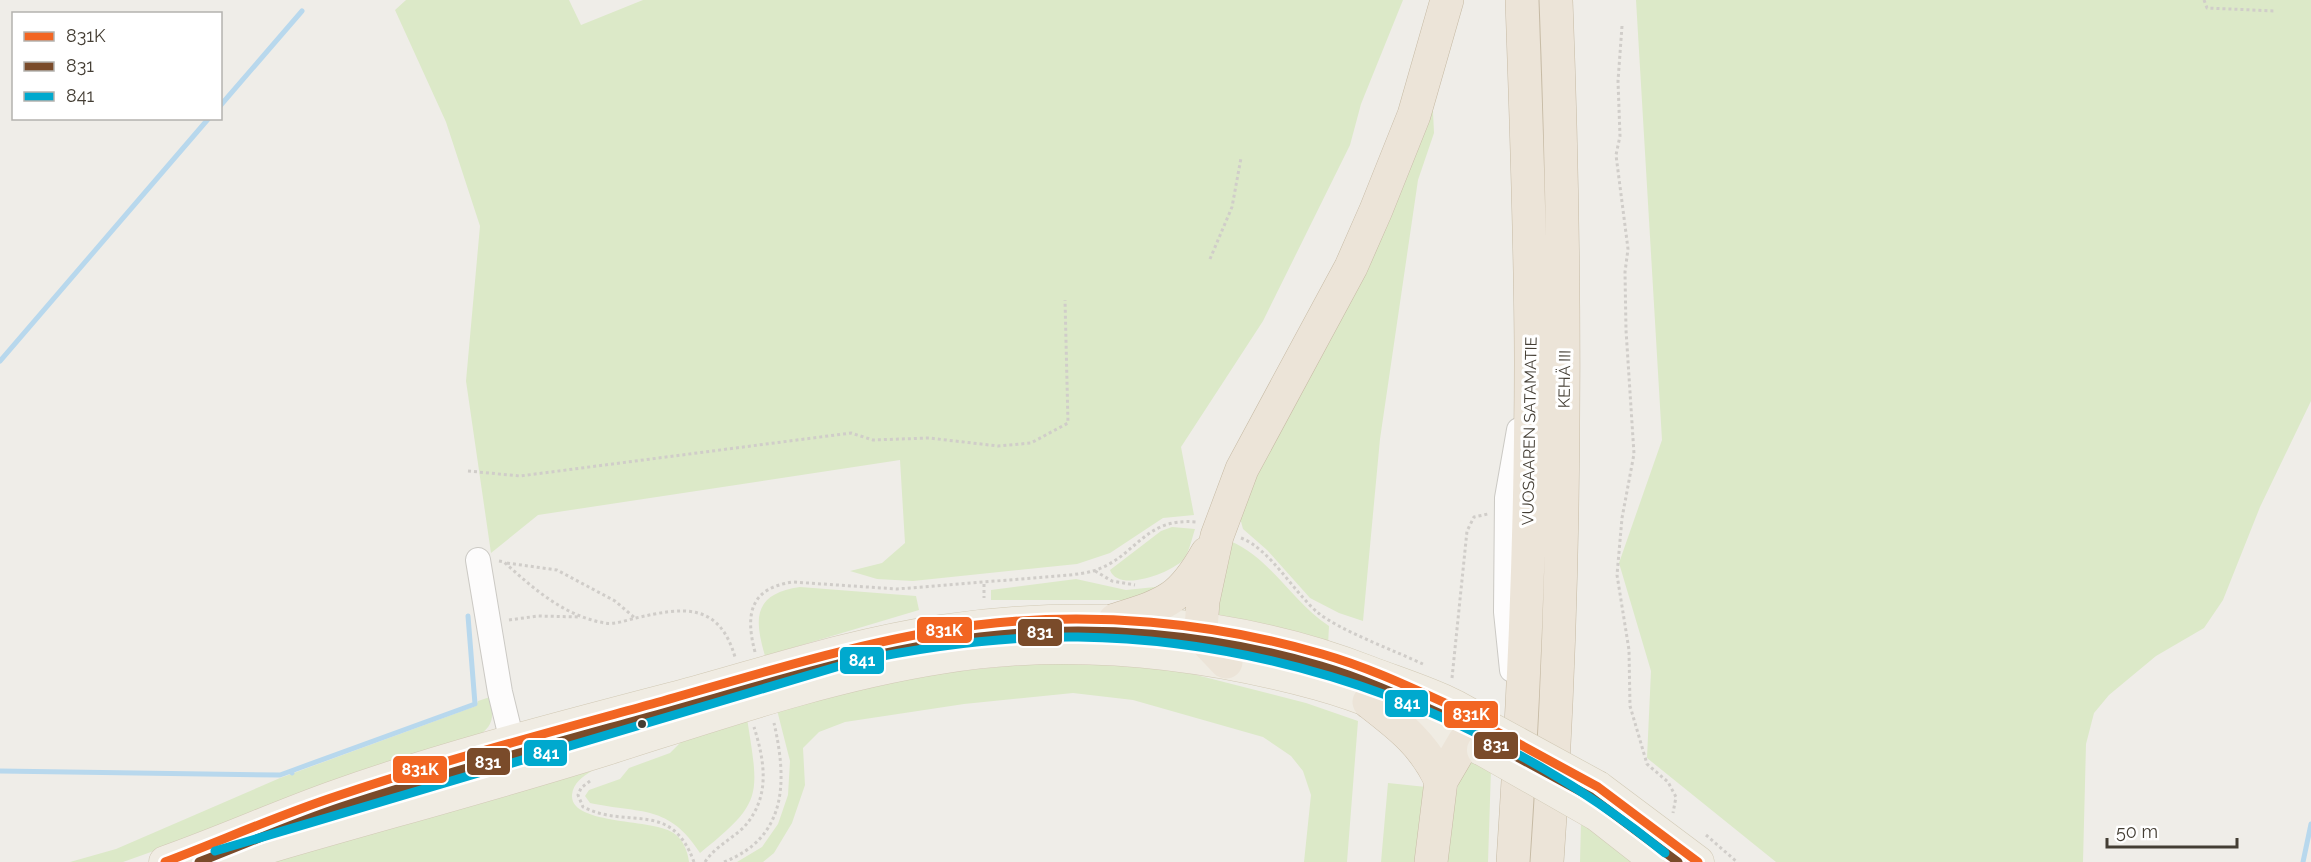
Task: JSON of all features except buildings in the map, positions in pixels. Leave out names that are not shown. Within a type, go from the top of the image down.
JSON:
[{"type":"highway","points":[[1115,620],[1158,606],[1176,596],[1192,579],[1217,532],[1242,469],[1351,267],[1414,115],[1447,0]]},
{"type":"highway","name":"VUOSAAREN SATAMATIE","points":[[1513,862],[1520,752],[1531,363],[1522,0]]},
{"type":"highway","name":"KEHÄ III","points":[[1554,758],[1562,543],[1564,321],[1562,156],[1556,0]]},
{"type":"highway","points":[[1217,532],[1203,601],[1201,630],[1206,641],[1226,662]]},
{"type":"highway","points":[[1369,702],[1403,728],[1434,704]]},
{"type":"highway","points":[[1431,862],[1441,781],[1434,704]]},
{"type":"highway","points":[[1441,781],[1478,740]]},
{"type":"highway","points":[[1547,862],[1554,758]]},
{"type":"highway","points":[[1554,758],[1568,830],[1568,862]]},
{"type":"main road","points":[[165,862],[334,797],[511,741],[861,647],[938,631],[1069,619],[1115,620],[1201,630],[1270,641],[1325,654],[1434,704],[1474,716],[1478,740],[1598,801],[1698,862]]},
{"type":"main road","points":[[218,862],[603,750],[684,723],[865,672],[942,657],[1007,650],[1137,651],[1226,662],[1321,685],[1369,702]]},
{"type":"main road","points":[[1598,801],[1657,862]]},
{"type":"street","points":[[478,560],[511,741],[520,774]]},
{"type":"path","points":[[2204,0],[2207,8],[2275,11]]},
{"type":"path","points":[[1622,26],[1618,81],[1620,136],[1616,155],[1628,249],[1625,272],[1626,330],[1634,454],[1622,518],[1617,575],[1629,650],[1630,706],[1647,764],[1668,782],[1676,797],[1672,818]]},
{"type":"path","points":[[1210,259],[1232,207],[1241,158]]},
{"type":"path","points":[[468,471],[520,476],[851,433],[873,440],[929,438],[998,446],[1031,443],[1068,423],[1065,300]]},
{"type":"path","points":[[757,659],[750,617],[760,595],[777,584],[793,582],[897,589],[984,584],[1095,571],[1157,527],[1176,520],[1257,547],[1308,603],[1434,704],[1467,531],[1474,517],[1482,514],[1494,515]]},
{"type":"path","points":[[478,560],[557,570],[615,602],[634,618]]},
{"type":"path","points":[[504,562],[555,604],[585,618],[608,624],[688,609],[707,615],[723,629],[735,659]]},
{"type":"path","points":[[1095,571],[1112,581],[1131,586],[1140,585]]},
{"type":"path","points":[[984,584],[984,598]]},
{"type":"path","points":[[489,624],[538,616],[585,618]]},
{"type":"path","points":[[724,862],[755,844],[770,824],[780,802],[783,780],[772,714]]},
{"type":"path","points":[[705,862],[711,852],[742,829],[756,812],[763,792],[764,771],[761,750],[752,721]]},
{"type":"path","points":[[597,778],[581,789],[578,795],[583,807],[671,826],[687,843],[694,862]]},
{"type":"green space","points":[[406,0],[569,0],[581,25],[643,0],[1403,0],[1361,104],[1350,145],[1263,321],[1181,447],[1194,515],[1163,518],[1110,553],[1077,564],[913,581],[877,579],[850,571],[882,563],[905,543],[900,460],[538,515],[491,553],[466,381],[480,226],[446,122],[395,10]]},
{"type":"green space","points":[[1636,0],[2311,0],[2311,401],[2260,507],[2223,600],[2204,628],[2156,656],[2109,695],[2094,713],[2086,744],[2083,862],[1776,862],[1647,758],[1651,671],[1619,563],[1662,440]]},
{"type":"green space","points":[[1432,90],[1434,133],[1418,180],[1380,439],[1363,621],[1339,613],[1310,598],[1267,550],[1243,529],[1239,514]]},
{"type":"green space","points":[[1172,527],[1195,529],[1183,560],[1168,570],[1145,578],[1123,580],[1115,577],[1110,570],[1161,531]]},
{"type":"green space","points":[[1230,541],[1258,558],[1304,605],[1329,626],[1328,645],[1214,620]]},
{"type":"green space","points":[[1185,574],[1149,595],[1130,600],[991,600],[991,590],[1076,579],[1126,590],[1155,587]]},
{"type":"green space","points":[[800,587],[916,596],[919,610],[765,656],[759,619],[765,602],[773,595]]},
{"type":"green space","points":[[1048,662],[1169,668],[1306,703],[1358,721],[1347,862],[1304,862],[1311,795],[1303,771],[1291,756],[1263,737],[1133,700],[1073,693],[964,704],[845,722],[819,732],[803,748],[805,785],[792,823],[774,853],[763,862],[737,862],[762,847],[778,824],[788,795],[790,761],[777,710],[923,675]]},
{"type":"green space","points":[[490,697],[492,718],[489,726],[481,734],[123,862],[70,862],[116,849],[280,778],[476,706],[478,701]]},
{"type":"green space","points":[[747,718],[754,765],[752,796],[736,821],[700,853],[677,826],[665,819],[639,811],[590,803],[585,796],[589,790],[620,779],[629,768],[670,753],[682,741]]},
{"type":"green space","points":[[1466,755],[1491,769],[1488,862],[1446,862],[1450,817]]},
{"type":"green space","points":[[592,771],[574,787],[572,795],[575,805],[584,812],[598,817],[665,829],[675,834],[685,846],[689,862],[257,862],[388,821]]},
{"type":"green space","points":[[1388,783],[1426,787],[1420,862],[1381,862]]},
{"type":"green space","points":[[1581,823],[1634,862],[1580,862]]},
{"type":"waterway","points":[[222,104],[302,11]]},
{"type":"waterway","points":[[0,361],[207,120]]},
{"type":"waterway","points":[[291,771],[475,704],[468,616]]},
{"type":"waterway","points":[[0,771],[280,775],[291,771],[292,773]]},
{"type":"waterway","points":[[2303,862],[2311,824]]},
{"type":"transit line","name":"831K","points":[[165,862],[294,811],[376,783],[813,658],[936,631],[977,625],[1064,619],[1151,622],[1195,627],[1280,643],[1361,667],[1474,716],[1488,727],[1598,787],[1698,862]]},
{"type":"transit line","name":"831","points":[[199,862],[341,807],[496,760],[815,670],[938,643],[980,637],[1066,631],[1152,634],[1238,646],[1321,666],[1359,679],[1468,726],[1482,738],[1591,797],[1678,862]]},
{"type":"transit line","name":"841","points":[[215,851],[853,662],[965,643],[1021,638],[1078,637],[1157,642],[1236,653],[1313,672],[1390,696],[1463,727],[1534,764],[1602,806],[1665,853]]}]
